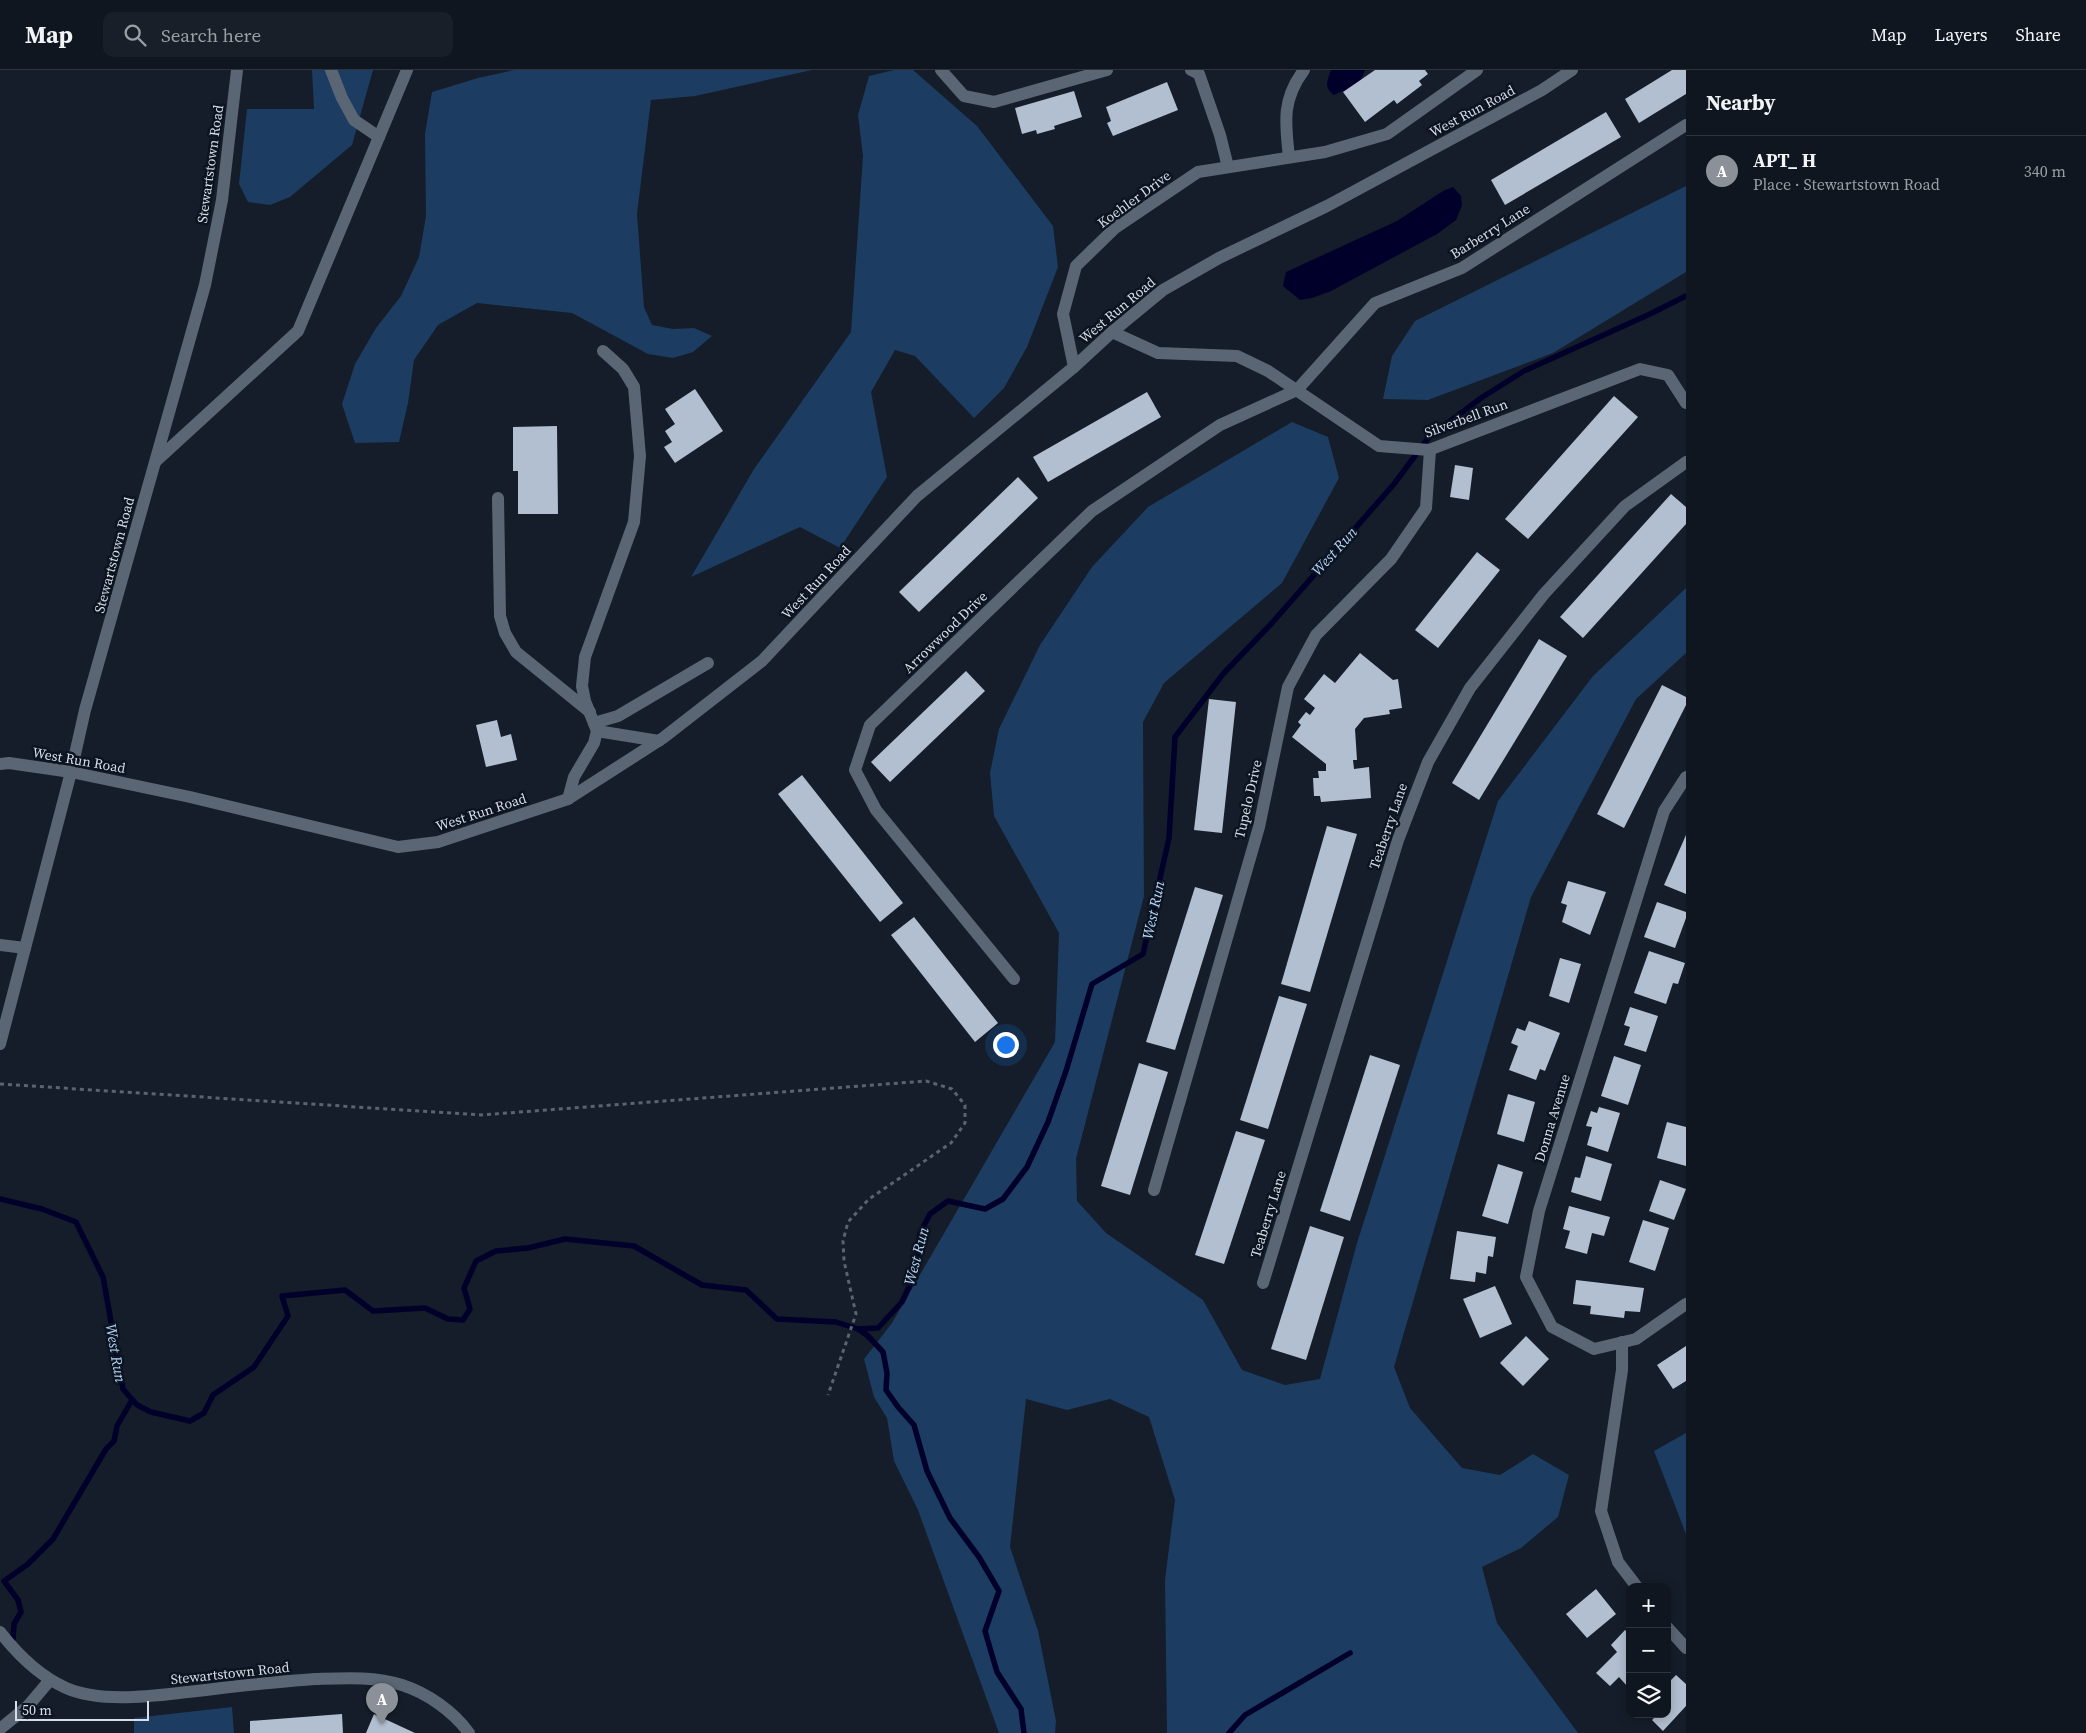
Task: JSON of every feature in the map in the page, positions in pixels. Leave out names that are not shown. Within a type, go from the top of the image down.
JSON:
[{"type":"street","name":"Stewartstown Road","points":[[0,1044],[71,772],[85,710],[205,285],[222,200],[237,70]]},
{"type":"street","points":[[332,70],[342,98],[354,120],[379,137]]},
{"type":"street","points":[[155,462],[298,331],[407,70]]},
{"type":"street","points":[[941,70],[964,96],[994,102],[1107,70]]},
{"type":"street","points":[[1190,70],[1199,74],[1220,135],[1228,167]]},
{"type":"street","points":[[1289,157],[1286,130],[1287,102],[1296,80],[1304,70]]},
{"type":"street","name":"Koehler Drive","points":[[1074,367],[1064,314],[1076,266],[1115,228],[1198,172],[1325,152],[1387,134],[1477,70]]},
{"type":"street","name":"West Run Road","points":[[0,764],[8,763],[71,772],[190,797],[398,847],[438,842],[568,799],[659,741],[762,661],[917,496],[1074,367],[1112,332],[1163,290],[1219,258],[1327,206],[1542,90],[1572,70]]},
{"type":"street","name":"Barberry Lane","points":[[1297,390],[1375,303],[1462,268],[1686,125]]},
{"type":"street","name":"Silverbell Run","points":[[1112,332],[1158,353],[1237,356],[1268,371],[1379,446],[1430,450],[1640,368],[1668,375],[1686,403]]},
{"type":"street","points":[[568,799],[574,777],[594,743],[594,722],[582,686],[585,657],[634,522],[640,456],[634,387],[623,369],[603,351]]},
{"type":"street","name":"Arrowwood Drive","points":[[1014,979],[876,810],[856,770],[870,725],[1092,511],[1220,425],[1297,390]]},
{"type":"street","name":"Tupelo Drive","points":[[1154,1190],[1259,827],[1288,687],[1316,635],[1391,559],[1426,508],[1430,450]]},
{"type":"street","name":"Teaberry Lane","points":[[1263,1283],[1398,840],[1428,762],[1470,688],[1544,594],[1625,506],[1686,462]]},
{"type":"street","points":[[498,498],[500,616],[505,633],[516,652],[594,722],[659,741]]},
{"type":"street","points":[[594,722],[618,716],[708,663]]},
{"type":"street","name":"Donna Avenue","points":[[1686,778],[1664,811],[1539,1211],[1526,1277],[1552,1327],[1594,1349],[1636,1339],[1686,1304]]},
{"type":"street","points":[[0,945],[25,948]]},
{"type":"street","points":[[1622,1342],[1622,1370],[1602,1511],[1618,1562],[1634,1583]]},
{"type":"street","points":[[1668,1628],[1686,1648]]},
{"type":"street","name":"Stewartstown Road","points":[[0,1632],[17,1653],[50,1680],[67,1689],[86,1694],[147,1697],[296,1680],[346,1678],[381,1680],[402,1685],[424,1695],[447,1710],[468,1733]]},
{"type":"street","points":[[0,1729],[28,1706],[50,1680]]},
{"type":"path","points":[[0,1084],[481,1115],[926,1081],[952,1089],[965,1106],[965,1123],[951,1143],[869,1199],[848,1222],[843,1241],[844,1261],[856,1316],[828,1395]]},
{"type":"shaded area","points":[[312,70],[373,70],[352,145],[290,197],[270,205],[248,202],[239,184],[247,109],[314,109]]},
{"type":"shaded area","points":[[514,70],[812,70],[695,96],[651,100],[637,214],[644,307],[652,325],[673,329],[694,328],[712,336],[693,352],[673,358],[648,354],[572,313],[477,303],[438,325],[414,360],[408,403],[399,442],[355,443],[342,404],[355,364],[376,328],[401,296],[419,257],[426,216],[425,134],[432,92],[478,78]]},
{"type":"shaded area","points":[[894,70],[913,70],[977,126],[1053,226],[1058,267],[1027,347],[1004,388],[974,418],[915,356],[895,350],[871,392],[887,477],[840,548],[800,527],[691,577],[754,469],[851,332],[863,156],[858,115],[869,76]]},
{"type":"shaded area","points":[[1331,70],[1365,70],[1361,80],[1343,92],[1334,95],[1329,90],[1327,84]]},
{"type":"shaded area","points":[[1686,186],[1686,272],[1553,353],[1428,400],[1383,399],[1392,356],[1415,321]]},
{"type":"shaded area","points":[[1453,187],[1461,196],[1462,205],[1456,220],[1437,234],[1331,291],[1312,298],[1300,300],[1283,286],[1286,272],[1397,221],[1443,191]]},
{"type":"shaded area","points":[[1292,422],[1328,437],[1339,478],[1282,583],[1164,683],[1143,722],[1144,896],[1076,1159],[1077,1201],[1106,1233],[1203,1300],[1242,1370],[1285,1385],[1320,1379],[1357,1243],[1498,801],[1593,676],[1686,588],[1686,653],[1636,699],[1531,897],[1394,1367],[1410,1408],[1462,1468],[1500,1475],[1533,1454],[1569,1475],[1558,1517],[1521,1548],[1482,1567],[1497,1623],[1578,1733],[1167,1733],[1165,1580],[1175,1500],[1149,1417],[1110,1399],[1067,1410],[1026,1399],[1010,1547],[1038,1631],[1056,1721],[1055,1733],[999,1733],[918,1510],[894,1461],[887,1418],[874,1397],[864,1359],[892,1323],[1055,1042],[1059,933],[994,816],[990,773],[999,729],[1040,645],[1092,567],[1148,507]]},
{"type":"shaded area","points":[[1686,1433],[1686,1534],[1654,1451]]},
{"type":"shaded area","points":[[232,1707],[234,1733],[134,1733],[134,1718]]},
{"type":"building","points":[[1375,70],[1425,70],[1428,74],[1419,81],[1422,85],[1397,104],[1394,100],[1365,122],[1343,92]]},
{"type":"building","points":[[1672,70],[1686,70],[1686,94],[1639,123],[1625,99]]},
{"type":"building","points":[[1167,82],[1178,110],[1113,136],[1107,123],[1111,121],[1106,107]]},
{"type":"building","points":[[1074,91],[1082,117],[1054,126],[1055,129],[1037,134],[1036,130],[1022,134],[1015,108]]},
{"type":"building","points":[[1606,112],[1621,137],[1505,205],[1491,180]]},
{"type":"building","points":[[695,389],[723,431],[675,463],[664,447],[672,442],[665,431],[675,424],[665,409]]},
{"type":"building","points":[[1147,392],[1161,417],[1048,482],[1033,457]]},
{"type":"building","points":[[1614,396],[1638,417],[1528,539],[1505,519]]},
{"type":"building","points":[[557,426],[558,514],[518,514],[518,471],[513,471],[513,427]]},
{"type":"building","points":[[1455,465],[1473,468],[1469,500],[1450,497]]},
{"type":"building","points":[[1018,477],[1038,498],[919,612],[899,592]]},
{"type":"building","points":[[1671,494],[1686,507],[1686,524],[1583,638],[1560,617]]},
{"type":"building","points":[[1477,552],[1500,570],[1438,648],[1415,630]]},
{"type":"building","points":[[1539,639],[1567,656],[1479,800],[1452,783]]},
{"type":"building","points":[[1360,653],[1393,680],[1398,679],[1402,708],[1389,710],[1390,714],[1364,718],[1355,729],[1357,760],[1353,760],[1354,769],[1369,767],[1371,798],[1321,802],[1320,796],[1314,796],[1313,778],[1319,778],[1318,771],[1326,771],[1326,764],[1292,737],[1301,725],[1298,722],[1306,712],[1310,715],[1315,708],[1304,699],[1324,674],[1335,683]]},
{"type":"building","points":[[966,671],[985,691],[890,782],[871,762]]},
{"type":"building","points":[[1662,685],[1686,697],[1686,705],[1624,828],[1597,814]]},
{"type":"building","points":[[1209,699],[1236,702],[1222,833],[1194,830]]},
{"type":"building","points":[[497,720],[501,737],[511,734],[517,760],[486,767],[476,725]]},
{"type":"building","points":[[802,775],[903,903],[880,922],[778,794]]},
{"type":"building","points":[[1327,826],[1357,834],[1310,992],[1281,984]]},
{"type":"building","points":[[1686,835],[1686,894],[1664,885]]},
{"type":"building","points":[[1568,881],[1606,892],[1590,935],[1562,922],[1567,905],[1561,903]]},
{"type":"building","points":[[1195,887],[1223,895],[1175,1050],[1146,1042]]},
{"type":"building","points":[[1657,902],[1686,912],[1686,918],[1675,948],[1644,937]]},
{"type":"building","points":[[914,917],[998,1023],[975,1042],[891,935]]},
{"type":"building","points":[[1649,951],[1685,963],[1678,984],[1673,983],[1666,1004],[1634,993]]},
{"type":"building","points":[[1560,958],[1581,964],[1569,1003],[1549,996]]},
{"type":"building","points":[[1279,996],[1307,1004],[1268,1129],[1240,1120]]},
{"type":"building","points":[[1630,1007],[1658,1016],[1646,1052],[1624,1045],[1630,1027],[1624,1025]]},
{"type":"building","points":[[1529,1021],[1560,1033],[1545,1071],[1540,1069],[1536,1080],[1509,1070],[1518,1046],[1511,1043],[1517,1028],[1525,1031]]},
{"type":"building","points":[[1370,1055],[1400,1065],[1350,1221],[1320,1211]]},
{"type":"building","points":[[1614,1056],[1641,1065],[1628,1105],[1601,1096]]},
{"type":"building","points":[[1139,1063],[1168,1072],[1130,1195],[1101,1186]]},
{"type":"building","points":[[1508,1094],[1535,1102],[1524,1142],[1497,1134]]},
{"type":"building","points":[[1599,1107],[1620,1113],[1608,1152],[1587,1145],[1592,1127],[1586,1126],[1591,1111],[1597,1113]]},
{"type":"building","points":[[1667,1122],[1686,1127],[1686,1166],[1657,1158]]},
{"type":"building","points":[[1236,1131],[1265,1140],[1224,1264],[1195,1255]]},
{"type":"building","points":[[1586,1156],[1612,1164],[1601,1201],[1571,1192],[1575,1177],[1580,1178]]},
{"type":"building","points":[[1498,1164],[1523,1172],[1508,1224],[1482,1216]]},
{"type":"building","points":[[1660,1180],[1686,1189],[1674,1220],[1649,1211]]},
{"type":"building","points":[[1569,1206],[1610,1217],[1604,1236],[1592,1233],[1587,1254],[1565,1248],[1570,1231],[1563,1229]]},
{"type":"building","points":[[1643,1220],[1669,1228],[1655,1271],[1629,1262]]},
{"type":"building","points":[[1310,1226],[1344,1237],[1306,1360],[1271,1349]]},
{"type":"building","points":[[1457,1231],[1496,1237],[1493,1257],[1488,1256],[1486,1274],[1476,1272],[1475,1282],[1450,1279]]},
{"type":"building","points":[[1576,1280],[1644,1288],[1640,1312],[1625,1311],[1624,1318],[1590,1314],[1591,1306],[1573,1304]]},
{"type":"building","points":[[1495,1286],[1512,1324],[1480,1338],[1463,1299]]},
{"type":"building","points":[[1526,1336],[1549,1359],[1523,1386],[1500,1363]]},
{"type":"building","points":[[1686,1346],[1686,1381],[1673,1389],[1657,1365]]},
{"type":"building","points":[[1596,1589],[1616,1614],[1587,1638],[1566,1614]]},
{"type":"building","points":[[1626,1631],[1626,1685],[1619,1677],[1610,1686],[1596,1673],[1617,1652],[1611,1645]]},
{"type":"building","points":[[1676,1675],[1686,1684],[1686,1706],[1663,1731],[1652,1720],[1654,1718],[1671,1718],[1671,1680]]},
{"type":"building","points":[[342,1714],[343,1733],[250,1733],[250,1721]]},
{"type":"building","points":[[374,1714],[415,1733],[366,1733]]},
{"type":"waterway","name":"West Run","points":[[0,1199],[42,1209],[76,1222],[103,1277],[123,1389],[137,1405],[151,1412],[190,1421],[204,1413],[213,1395],[254,1367],[288,1316],[282,1296],[345,1290],[373,1311],[425,1308],[448,1319],[463,1320],[470,1309],[464,1288],[476,1261],[496,1251],[528,1248],[565,1239],[634,1246],[702,1285],[746,1290],[777,1319],[836,1322],[858,1329],[878,1328],[902,1302],[915,1274],[920,1233],[930,1214],[948,1201],[985,1209],[1003,1199],[1027,1167],[1048,1122],[1066,1071],[1092,984],[1143,954],[1169,838],[1175,737],[1223,674],[1272,623],[1394,484],[1429,437],[1481,398],[1524,371],[1686,296]]},
{"type":"waterway","points":[[858,1329],[868,1336],[883,1352],[887,1373],[886,1390],[914,1425],[927,1471],[950,1518],[979,1557],[999,1591],[985,1631],[997,1672],[1021,1709],[1024,1733]]},
{"type":"waterway","points":[[13,1639],[14,1624],[21,1612],[18,1600],[4,1581],[28,1564],[53,1539],[106,1449],[114,1441],[117,1426],[132,1400]]},
{"type":"waterway","points":[[1229,1733],[1245,1715],[1350,1653]]},
{"type":"place","name":"APT_ H","points":[[382,1724]]}]
